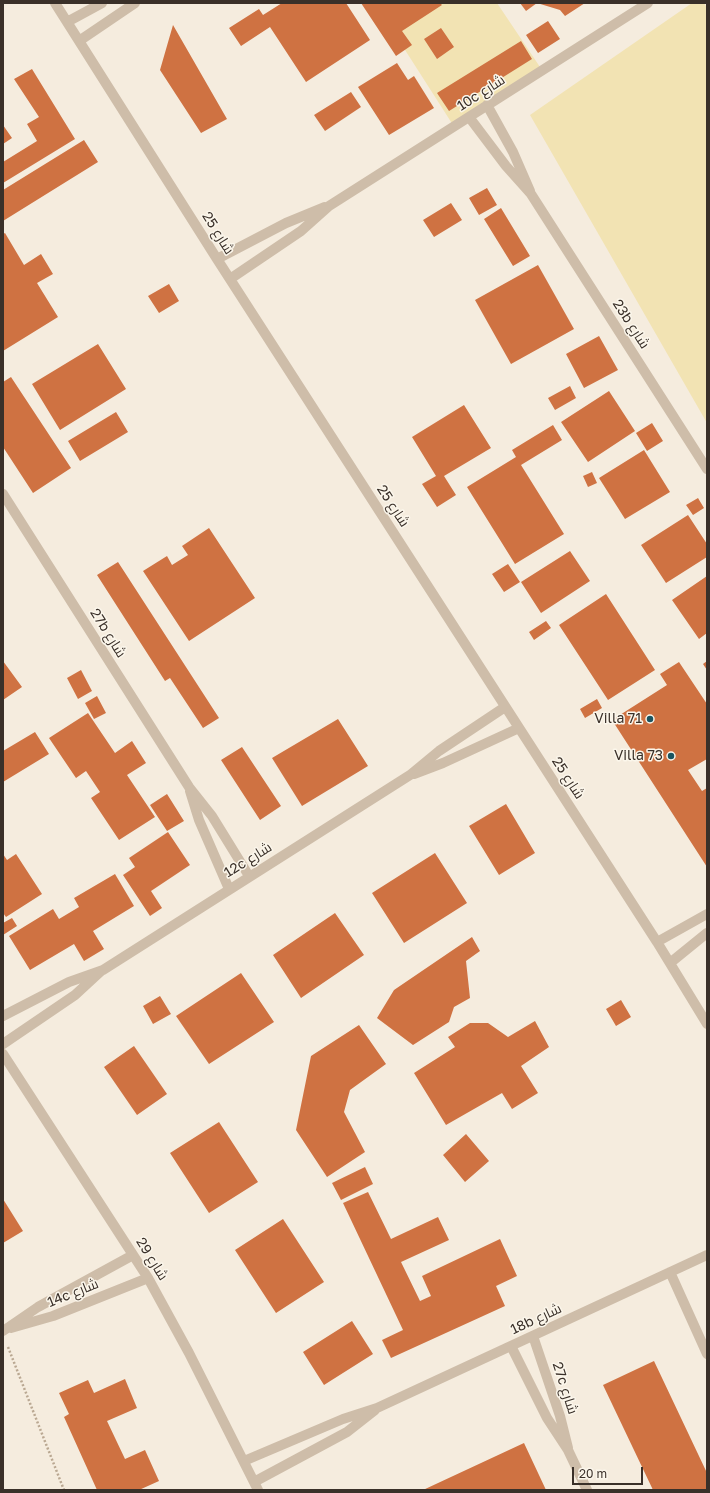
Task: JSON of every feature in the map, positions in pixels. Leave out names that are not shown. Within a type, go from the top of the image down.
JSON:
[{"type":"street","name":"شارع 25","points":[[55,3],[217,259],[657,942],[707,1024]]},
{"type":"street","points":[[67,22],[102,3]]},
{"type":"street","points":[[79,41],[134,3]]},
{"type":"street","name":"10c شارع","points":[[230,279],[300,231],[329,206],[648,3]]},
{"type":"street","name":"23b شارع","points":[[487,105],[513,152],[531,194]]},
{"type":"street","name":"23b شارع","points":[[469,117],[506,166],[531,194],[707,469]]},
{"type":"street","name":"10c شارع","points":[[217,259],[286,223],[329,206]]},
{"type":"street","name":"27b شارع","points":[[3,494],[189,787],[212,816],[249,876]]},
{"type":"street","name":"12c شارع","points":[[3,1044],[74,995],[102,970],[410,775],[439,751],[506,707]]},
{"type":"street","name":"12c شارع","points":[[410,775],[443,763],[519,728]]},
{"type":"street","name":"27b شارع","points":[[189,787],[200,820],[229,889]]},
{"type":"street","points":[[657,942],[707,914]]},
{"type":"street","points":[[670,963],[707,933]]},
{"type":"street","name":"12c شارع","points":[[3,1016],[69,982],[102,970]]},
{"type":"street","name":"شارع 29","points":[[3,1054],[148,1278],[183,1341],[256,1486]]},
{"type":"street","name":"14c شارع","points":[[5,1334],[38,1307],[133,1255]]},
{"type":"street","name":"18b شارع","points":[[244,1461],[343,1419],[377,1408],[707,1255]]},
{"type":"street","points":[[670,1272],[707,1354]]},
{"type":"street","name":"14c شارع","points":[[5,1334],[19,1327],[53,1316],[148,1278]]},
{"type":"street","name":"27c شارع","points":[[533,1336],[560,1416],[568,1450]]},
{"type":"street","name":"27c شارع","points":[[511,1346],[547,1418],[568,1450],[587,1490]]},
{"type":"street","name":"18b شارع","points":[[256,1486],[347,1432],[377,1408]]},
{"type":"path","points":[[5,1334],[64,1490]]},
{"type":"sand","points":[[375,3],[497,3],[542,70],[453,125]]},
{"type":"sand","points":[[692,3],[704,3],[707,8],[707,423],[530,115]]},
{"type":"building","points":[[282,3],[346,3],[370,40],[306,82],[270,27],[241,46],[229,28],[259,9],[263,15]]},
{"type":"building","points":[[361,3],[440,3],[442,5],[402,31],[412,45],[396,56]]},
{"type":"building","points":[[520,3],[537,3],[526,11]]},
{"type":"building","points":[[537,3],[585,3],[565,16],[560,10]]},
{"type":"building","points":[[548,21],[560,39],[538,53],[526,35]]},
{"type":"building","points":[[173,25],[227,119],[201,133],[160,70]]},
{"type":"building","points":[[441,28],[454,47],[437,59],[424,39]]},
{"type":"building","points":[[521,41],[532,59],[449,111],[437,93]]},
{"type":"building","points":[[397,63],[408,80],[414,76],[434,108],[389,135],[358,87]]},
{"type":"building","points":[[32,69],[75,139],[3,183],[3,162],[37,141],[27,124],[39,117],[14,79]]},
{"type":"building","points":[[351,92],[361,107],[325,131],[314,115]]},
{"type":"building","points":[[3,125],[12,138],[3,144]]},
{"type":"building","points":[[84,140],[98,162],[3,221],[3,190]]},
{"type":"building","points":[[487,188],[497,205],[479,215],[469,198]]},
{"type":"building","points":[[451,203],[462,220],[434,237],[423,220]]},
{"type":"building","points":[[501,208],[530,256],[513,266],[484,219]]},
{"type":"building","points":[[5,233],[24,265],[41,254],[53,274],[37,283],[58,317],[3,351],[3,234]]},
{"type":"building","points":[[538,265],[574,329],[511,364],[475,300]]},
{"type":"building","points":[[169,284],[179,301],[159,313],[148,296]]},
{"type":"building","points":[[599,336],[618,370],[584,388],[566,354]]},
{"type":"building","points":[[98,344],[126,389],[60,430],[32,384]]},
{"type":"building","points":[[11,377],[71,468],[33,493],[3,447],[3,382]]},
{"type":"building","points":[[570,386],[576,398],[555,410],[548,398]]},
{"type":"building","points":[[609,391],[635,431],[588,462],[561,422]]},
{"type":"building","points":[[464,405],[491,448],[444,476],[456,495],[437,507],[422,484],[436,476],[412,437]]},
{"type":"building","points":[[116,412],[128,432],[80,461],[68,441]]},
{"type":"building","points":[[652,423],[663,441],[647,451],[636,433]]},
{"type":"building","points":[[553,425],[562,440],[521,465],[564,534],[515,564],[467,487],[516,457],[512,450]]},
{"type":"building","points":[[644,450],[670,492],[625,519],[599,478]]},
{"type":"building","points":[[592,472],[597,483],[588,487],[583,476]]},
{"type":"building","points":[[698,498],[704,508],[693,515],[686,505]]},
{"type":"building","points":[[688,515],[707,544],[707,557],[666,583],[641,545]]},
{"type":"building","points":[[209,528],[255,598],[189,641],[143,571],[167,556],[172,565],[188,555],[182,546]]},
{"type":"building","points":[[570,551],[590,581],[541,613],[521,582]]},
{"type":"building","points":[[118,562],[219,718],[203,728],[170,678],[165,681],[97,575]]},
{"type":"building","points":[[508,564],[520,582],[504,592],[492,574]]},
{"type":"building","points":[[707,576],[707,633],[699,639],[672,600]]},
{"type":"building","points":[[606,594],[655,670],[608,700],[559,625]]},
{"type":"building","points":[[546,621],[551,628],[534,640],[529,632]]},
{"type":"building","points":[[3,661],[22,687],[3,700]]},
{"type":"building","points":[[707,661],[707,670],[703,664]]},
{"type":"building","points":[[679,662],[707,704],[707,759],[688,770],[702,791],[707,788],[707,867],[612,720],[667,685],[660,674]]},
{"type":"building","points":[[81,670],[92,691],[78,699],[67,678]]},
{"type":"building","points":[[97,696],[106,713],[94,719],[85,703]]},
{"type":"building","points":[[597,699],[602,708],[585,718],[580,709]]},
{"type":"building","points":[[88,713],[115,753],[132,741],[146,763],[127,775],[155,817],[119,840],[91,798],[100,792],[86,771],[76,778],[49,738]]},
{"type":"building","points":[[338,719],[368,766],[302,806],[272,758]]},
{"type":"building","points":[[35,732],[49,754],[3,782],[3,751]]},
{"type":"building","points":[[242,747],[281,806],[260,820],[221,760]]},
{"type":"building","points":[[167,794],[184,821],[167,831],[150,805]]},
{"type":"building","points":[[506,804],[535,853],[499,875],[469,826]]},
{"type":"building","points":[[168,832],[190,865],[151,891],[162,908],[150,916],[123,875],[135,867],[129,858]]},
{"type":"building","points":[[435,853],[467,903],[404,943],[372,893]]},
{"type":"building","points":[[3,854],[7,860],[16,854],[42,894],[6,917],[3,913]]},
{"type":"building","points":[[115,874],[134,906],[93,931],[104,949],[84,961],[74,944],[30,970],[9,936],[53,909],[59,919],[79,907],[74,898]]},
{"type":"building","points":[[335,913],[364,955],[301,998],[273,955]]},
{"type":"building","points":[[12,918],[17,926],[3,935],[3,923]]},
{"type":"building","points":[[472,937],[480,951],[466,961],[470,998],[454,1007],[449,1022],[413,1045],[377,1018],[394,990]]},
{"type":"building","points":[[241,973],[274,1022],[209,1064],[176,1016]]},
{"type":"building","points":[[160,996],[171,1014],[153,1024],[143,1006]]},
{"type":"building","points":[[621,1000],[631,1017],[616,1026],[606,1009]]},
{"type":"building","points":[[535,1021],[549,1047],[521,1066],[538,1093],[512,1109],[502,1093],[446,1125],[414,1073],[455,1047],[448,1037],[470,1023],[488,1023],[508,1037]]},
{"type":"building","points":[[359,1025],[386,1064],[350,1090],[344,1112],[365,1152],[327,1177],[296,1130],[311,1056]]},
{"type":"building","points":[[134,1046],[167,1094],[137,1115],[104,1067]]},
{"type":"building","points":[[219,1122],[258,1182],[209,1213],[170,1153]]},
{"type":"building","points":[[466,1134],[489,1161],[465,1182],[443,1155]]},
{"type":"building","points":[[365,1167],[373,1184],[341,1200],[332,1183]]},
{"type":"building","points":[[368,1192],[391,1239],[438,1217],[449,1240],[401,1262],[420,1301],[431,1296],[422,1276],[500,1239],[517,1276],[496,1286],[505,1306],[391,1358],[382,1340],[403,1330],[343,1203]]},
{"type":"building","points":[[3,1199],[23,1231],[3,1243]]},
{"type":"building","points":[[283,1219],[324,1282],[276,1313],[235,1250]]},
{"type":"building","points":[[352,1321],[373,1354],[324,1385],[303,1352]]},
{"type":"building","points":[[654,1361],[707,1473],[707,1490],[653,1490],[603,1385]]},
{"type":"building","points":[[125,1379],[137,1408],[107,1421],[125,1459],[145,1450],[159,1481],[139,1490],[97,1490],[64,1417],[69,1414],[59,1393],[88,1380],[94,1393]]},
{"type":"building","points":[[524,1443],[546,1490],[423,1490]]},
{"type":"place","name":"Villa 71","points":[[650,719]]},
{"type":"place","name":"Villa 73","points":[[671,756]]}]
